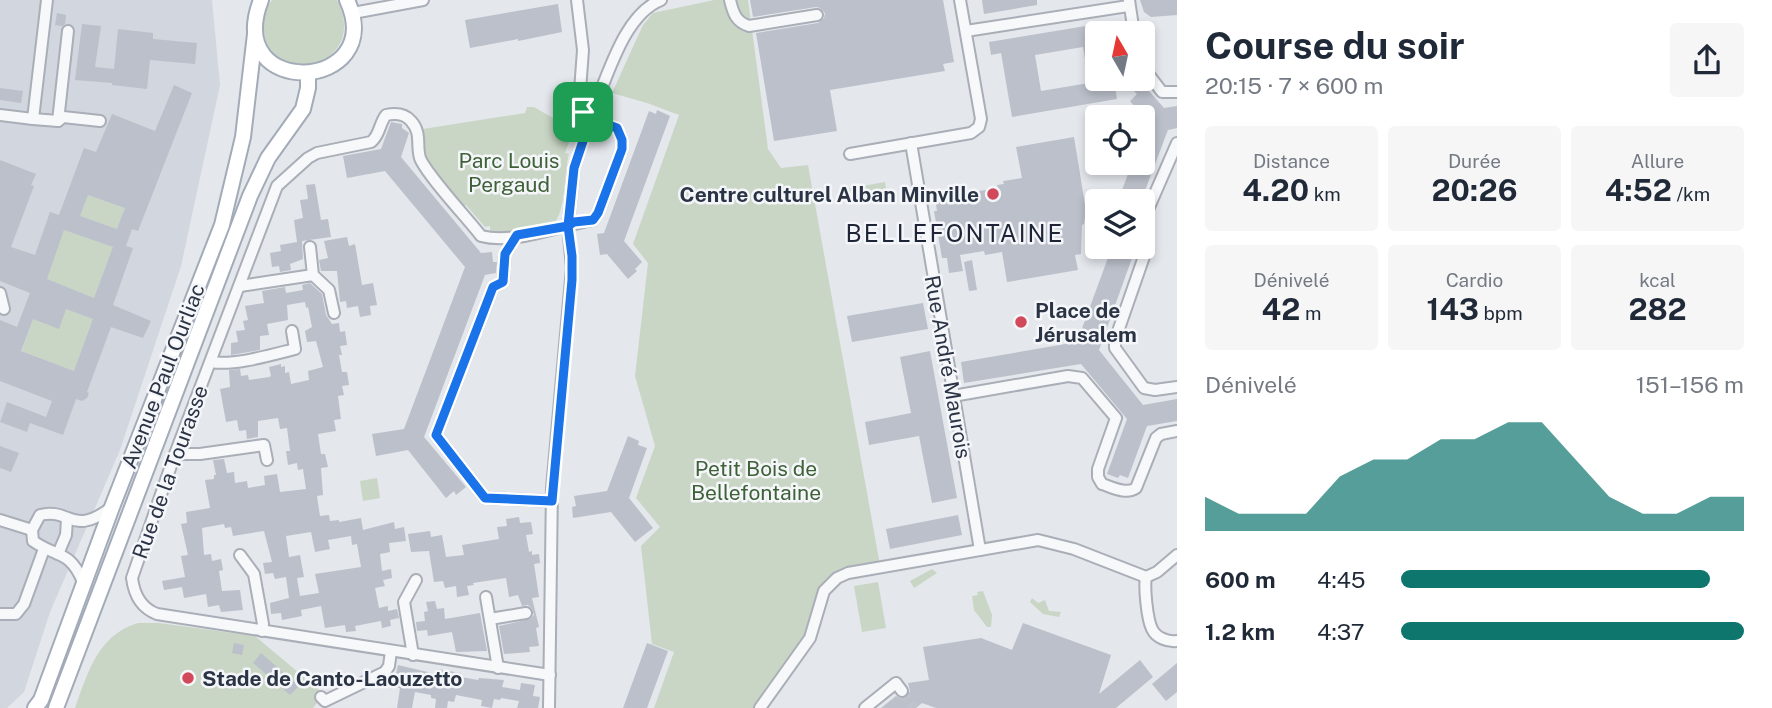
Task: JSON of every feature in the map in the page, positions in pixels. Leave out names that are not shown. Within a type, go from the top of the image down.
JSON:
[{"type":"main road","name":"Avenue Paul Ourliac","points":[[35,708],[41,700],[83,582],[222,225],[243,138],[255,20],[260,0]]},
{"type":"main road","points":[[255,33],[262,51],[276,65],[297,74],[308,74],[330,67],[346,51],[354,30],[350,7]]},
{"type":"main road","name":"Avenue Paul Ourliac","points":[[56,708],[250,196],[268,158],[303,109],[308,74]]},
{"type":"street","points":[[33,119],[47,0]]},
{"type":"street","points":[[350,7],[423,0]]},
{"type":"street","points":[[552,501],[485,498],[436,435],[493,287],[503,282],[505,254],[517,235],[593,220],[622,149],[617,128],[590,117],[576,117],[575,124],[578,130],[586,132],[592,129],[590,117],[579,104],[583,50],[577,0]]},
{"type":"street","points":[[730,0],[736,18],[741,24],[749,26],[817,15]]},
{"type":"street","points":[[850,154],[971,132],[979,127],[981,119],[960,0]]},
{"type":"street","points":[[590,117],[627,31],[640,14],[658,1]]},
{"type":"street","points":[[966,31],[1128,3],[1132,21]]},
{"type":"street","points":[[58,121],[68,31]]},
{"type":"street","points":[[1155,83],[1162,92],[1177,92]]},
{"type":"street","name":"Rue de la Tourasse","points":[[517,235],[493,239],[481,236],[429,172],[420,158],[419,135],[415,126],[409,118],[401,114],[386,115],[377,138],[371,142],[317,153],[308,158],[277,186],[175,454],[132,578],[144,606],[157,614],[550,675]]},
{"type":"street","points":[[0,115],[58,121],[63,117],[100,121]]},
{"type":"street","points":[[549,708],[552,501],[572,280],[568,226],[574,168],[586,132]]},
{"type":"street","name":"Rue André Maurois","points":[[911,143],[980,550]]},
{"type":"street","points":[[1177,143],[1143,221],[1148,245],[1115,340],[1115,348],[1144,388],[1155,390],[1177,387]]},
{"type":"street","points":[[310,247],[313,275],[329,290],[334,313]]},
{"type":"street","points":[[240,286],[313,275]]},
{"type":"street","points":[[0,293],[4,309]]},
{"type":"street","points":[[211,362],[273,355],[295,349],[292,331]]},
{"type":"street","points":[[953,396],[1068,376],[1076,375],[1082,378],[1116,418],[1098,469],[1098,477],[1102,484],[1125,491],[1136,488],[1156,438],[1161,434],[1177,431]]},
{"type":"street","points":[[175,454],[200,454],[264,445],[267,460]]},
{"type":"street","points":[[83,582],[77,567],[66,556],[44,549],[33,541],[32,530],[40,515],[48,513],[76,523],[97,519],[112,507]]},
{"type":"street","points":[[58,554],[66,535],[67,519]]},
{"type":"street","points":[[0,520],[32,530]]},
{"type":"street","points":[[760,708],[810,638],[824,591],[837,578],[848,573],[1038,540],[1074,549],[1146,577],[1157,572],[1177,555]]},
{"type":"street","points":[[0,614],[16,614],[24,604],[44,549]]},
{"type":"street","points":[[240,555],[254,574],[262,631]]},
{"type":"street","points":[[1146,577],[1144,585],[1152,630],[1160,637],[1172,642],[1177,641]]},
{"type":"street","points":[[413,655],[404,602],[416,580]]},
{"type":"street","points":[[486,597],[498,668]]},
{"type":"street","points":[[489,619],[526,613]]},
{"type":"street","points":[[321,697],[326,701],[385,672],[389,666],[391,651]]},
{"type":"street","points":[[865,708],[896,682],[902,691]]},
{"type":"shaded area","points":[[0,0],[212,0],[220,85],[181,266],[120,450],[50,612],[24,692],[7,708],[0,708]]},
{"type":"green space","points":[[272,0],[337,0],[344,23],[341,41],[331,55],[316,63],[299,65],[283,60],[271,49],[264,31],[264,22]]},
{"type":"green space","name":"Petit Bois de Bellefontaine","points":[[714,0],[748,0],[768,149],[781,168],[808,165],[880,565],[834,578],[810,631],[758,708],[654,708],[674,652],[652,644],[641,546],[660,527],[636,498],[655,446],[635,376],[648,263],[633,244],[679,115],[612,93],[643,25],[653,13]]},
{"type":"green space","name":"Parc Louis Pergaud","points":[[527,107],[534,107],[560,122],[569,142],[565,153],[569,154],[560,211],[553,224],[490,233],[490,226],[485,227],[466,205],[461,208],[424,160],[423,129],[525,113]]},
{"type":"green space","points":[[885,182],[886,189],[841,197],[840,190]]},
{"type":"green space","points":[[88,195],[125,208],[118,229],[74,214],[76,207],[83,210]]},
{"type":"green space","points":[[64,230],[113,247],[94,298],[47,279]]},
{"type":"green space","points":[[66,309],[87,317],[98,313],[74,371],[22,351],[33,319]]},
{"type":"green space","points":[[377,478],[380,498],[363,501],[360,481]]},
{"type":"green space","points":[[932,569],[937,573],[914,588],[910,581]]},
{"type":"green space","points":[[878,582],[886,628],[862,632],[854,586]]},
{"type":"green space","points":[[983,591],[992,615],[991,627],[987,627],[974,610],[972,596]]},
{"type":"green space","points":[[1032,598],[1038,603],[1045,600],[1049,611],[1061,612],[1059,617],[1043,614],[1030,602]]},
{"type":"green space","points":[[138,623],[159,623],[255,636],[324,694],[313,708],[75,708],[96,656],[113,636]]},
{"type":"building","points":[[750,0],[943,0],[954,62],[943,64],[945,71],[830,90],[837,131],[774,141],[756,33],[818,23],[825,13],[816,7],[753,17]]},
{"type":"building","points":[[982,0],[1037,0],[1037,5],[984,14]]},
{"type":"building","points":[[1140,0],[1177,0],[1177,15],[1151,17],[1144,12]]},
{"type":"building","points":[[558,4],[562,32],[470,48],[465,20]]},
{"type":"building","points":[[57,13],[66,15],[65,24],[62,26],[55,25]]},
{"type":"building","points":[[82,24],[101,26],[95,67],[114,69],[118,29],[153,33],[153,39],[197,43],[195,64],[150,60],[147,89],[75,80]]},
{"type":"building","points":[[1085,26],[1085,59],[1083,47],[1035,55],[1041,91],[1085,84],[1085,91],[1116,91],[1117,99],[1012,117],[1001,53],[991,55],[989,42]]},
{"type":"building","points":[[174,85],[192,93],[138,231],[132,229],[126,246],[133,248],[113,305],[151,321],[143,338],[111,327],[87,398],[82,401],[76,399],[63,435],[30,423],[27,432],[0,422],[7,402],[46,417],[52,401],[0,381],[0,320],[17,327],[30,293],[0,281],[0,160],[36,174],[11,247],[35,255],[50,212],[59,215],[84,148],[96,152],[112,114],[155,131]],"holes":[[[88,195],[125,208],[117,229],[80,216]],[[64,230],[113,247],[94,298],[47,279]],[[66,309],[93,319],[74,371],[21,351],[33,319],[59,329]]]},
{"type":"building","points":[[0,88],[23,91],[21,103],[0,100]]},
{"type":"building","points":[[1134,91],[1149,91],[1164,108],[1177,106],[1177,128],[1168,130],[1155,164],[1155,105],[1133,105],[1130,101],[1137,94]]},
{"type":"building","points":[[657,110],[670,116],[624,241],[642,262],[628,279],[607,254],[600,255],[597,234],[604,233],[649,111],[656,114]]},
{"type":"building","points":[[391,122],[402,124],[402,128],[409,133],[401,157],[481,253],[492,252],[493,262],[497,262],[496,273],[485,275],[424,437],[466,487],[456,495],[454,491],[446,498],[408,450],[376,456],[372,434],[404,429],[465,267],[385,171],[347,178],[343,156],[381,149]]},
{"type":"building","points":[[1074,137],[1085,205],[1081,254],[1075,255],[1078,270],[1007,282],[1002,252],[985,255],[984,251],[960,255],[963,271],[949,273],[947,258],[942,258],[934,211],[937,211],[936,195],[998,188],[997,185],[1004,184],[1003,181],[1022,178],[1016,147]]},
{"type":"building","points":[[1128,175],[1151,175],[1146,189],[1122,189]]},
{"type":"building","points":[[315,184],[321,220],[328,219],[331,237],[302,241],[303,259],[290,264],[291,270],[280,272],[279,266],[272,267],[270,253],[281,251],[280,245],[297,242],[294,220],[303,218],[300,200],[308,199],[306,185]]},
{"type":"building","points":[[347,237],[349,246],[355,244],[362,285],[373,283],[377,305],[370,306],[371,315],[360,317],[358,306],[347,308],[346,301],[340,302],[337,271],[321,271],[319,260],[328,258],[324,241]]},
{"type":"building","points":[[1108,259],[1132,259],[1099,350],[1143,405],[1177,399],[1177,421],[1147,426],[1128,478],[1107,474],[1127,419],[1081,364],[964,383],[961,362],[1077,342]]},
{"type":"building","points":[[972,260],[977,290],[969,291],[964,262]]},
{"type":"building","points":[[310,283],[322,294],[326,315],[332,324],[339,323],[340,332],[345,331],[347,345],[340,346],[342,355],[339,355],[342,372],[347,372],[349,385],[342,386],[344,395],[338,396],[341,419],[334,420],[336,431],[318,434],[321,454],[325,454],[328,467],[321,468],[323,495],[317,496],[320,516],[329,515],[330,521],[339,522],[361,518],[363,530],[394,522],[395,529],[404,527],[406,541],[389,543],[390,552],[380,554],[382,571],[391,569],[392,578],[383,580],[385,586],[375,588],[379,608],[388,606],[388,611],[397,609],[399,618],[390,620],[391,626],[382,628],[381,621],[355,626],[356,631],[346,632],[345,625],[325,628],[321,606],[301,610],[302,616],[282,620],[281,613],[271,614],[270,603],[289,598],[286,577],[275,579],[273,573],[265,574],[263,563],[272,562],[264,531],[233,536],[231,527],[225,528],[224,524],[202,528],[204,555],[211,554],[212,561],[221,559],[223,570],[219,571],[222,591],[240,590],[243,610],[221,612],[219,605],[208,607],[206,594],[184,598],[182,587],[164,590],[162,581],[185,577],[181,556],[188,555],[181,524],[187,523],[186,512],[210,508],[205,480],[214,479],[216,475],[213,460],[224,459],[227,473],[234,472],[235,483],[247,481],[248,488],[265,485],[264,476],[277,474],[280,492],[306,489],[303,469],[298,470],[297,463],[288,465],[286,451],[290,451],[287,428],[280,429],[278,418],[258,421],[258,437],[247,439],[246,430],[239,431],[237,420],[226,422],[220,389],[230,387],[229,370],[240,369],[241,376],[248,375],[249,380],[271,376],[269,367],[281,364],[281,367],[285,366],[285,373],[289,372],[291,384],[309,380],[308,371],[323,367],[316,341],[307,342],[305,331],[312,327],[305,302],[287,305],[288,320],[267,324],[269,335],[260,336],[260,350],[231,355],[231,343],[238,342],[236,331],[245,330],[243,321],[248,320],[245,306],[264,303],[262,291],[285,287],[286,293],[303,290],[302,285]],"holes":[[[311,532],[315,552],[330,549],[328,540],[351,536],[352,545],[357,544],[361,567],[315,574],[319,593],[300,596],[297,578],[304,577],[300,555],[289,557],[286,536]]]},
{"type":"building","points":[[923,303],[928,329],[852,342],[847,316]]},
{"type":"building","points":[[930,351],[957,498],[932,503],[919,436],[869,445],[865,422],[911,413],[900,357]]},
{"type":"building","points":[[628,436],[639,441],[638,445],[647,448],[629,498],[653,528],[635,542],[611,512],[573,518],[572,507],[576,506],[574,496],[607,491]]},
{"type":"building","points":[[0,446],[19,453],[11,472],[0,468]]},
{"type":"building","points":[[958,515],[962,535],[890,549],[886,529]]},
{"type":"building","points":[[519,517],[520,523],[531,522],[533,534],[526,535],[529,552],[532,551],[532,555],[539,554],[540,563],[534,564],[539,597],[532,598],[539,627],[536,628],[539,646],[529,647],[530,652],[504,654],[499,626],[530,619],[534,615],[532,609],[528,605],[522,606],[518,595],[509,597],[506,578],[473,583],[474,585],[467,586],[469,595],[457,597],[456,586],[445,588],[443,581],[434,582],[429,551],[411,552],[408,534],[430,531],[431,537],[442,535],[446,557],[464,555],[462,545],[499,539],[497,527],[507,526],[506,519]]},
{"type":"building","points":[[435,601],[437,609],[444,608],[445,619],[480,613],[487,651],[456,652],[452,632],[428,636],[427,630],[417,631],[416,622],[425,621],[424,612],[428,611],[426,602]]},
{"type":"building","points":[[1023,623],[1111,655],[1099,694],[1140,660],[1153,677],[1116,708],[936,708],[922,703],[916,708],[881,708],[896,696],[902,699],[907,697],[910,691],[908,683],[929,680],[923,647],[981,638],[1012,650]]},
{"type":"building","points":[[234,643],[244,645],[242,655],[232,653]]},
{"type":"building","points":[[647,643],[668,651],[647,708],[623,708]]},
{"type":"building","points":[[261,653],[299,686],[290,695],[253,663]]},
{"type":"building","points":[[1177,663],[1177,692],[1166,701],[1152,684]]},
{"type":"building","points":[[398,665],[436,674],[437,669],[461,673],[461,677],[478,680],[504,680],[502,687],[520,690],[521,683],[535,685],[533,696],[540,697],[538,708],[517,708],[519,701],[501,698],[494,699],[492,708],[481,706],[482,700],[456,695],[454,702],[448,701],[447,708],[435,708],[436,699],[431,698],[431,695],[415,692],[412,708],[397,708],[400,688],[393,687]]},
{"type":"tunnel","points":[[902,691],[914,708]]},
{"type":"place","name":"Centre culturel Alban Minville","points":[[993,194]]},
{"type":"place","name":"Place de Jérusalem","points":[[1021,322]]},
{"type":"place","name":"Stade de Canto-Laouzetto","points":[[188,678]]},
{"type":"district","name":"BELLEFONTAINE","points":[[955,233]]},
{"type":"route","points":[[583,112],[575,120],[578,130],[586,132],[574,168],[568,226],[517,235],[505,254],[503,282],[493,287],[436,435],[485,498],[552,501],[572,280],[568,226],[574,222],[593,220],[598,213],[622,149],[621,133],[617,128],[595,123],[593,116],[583,112]]}]
